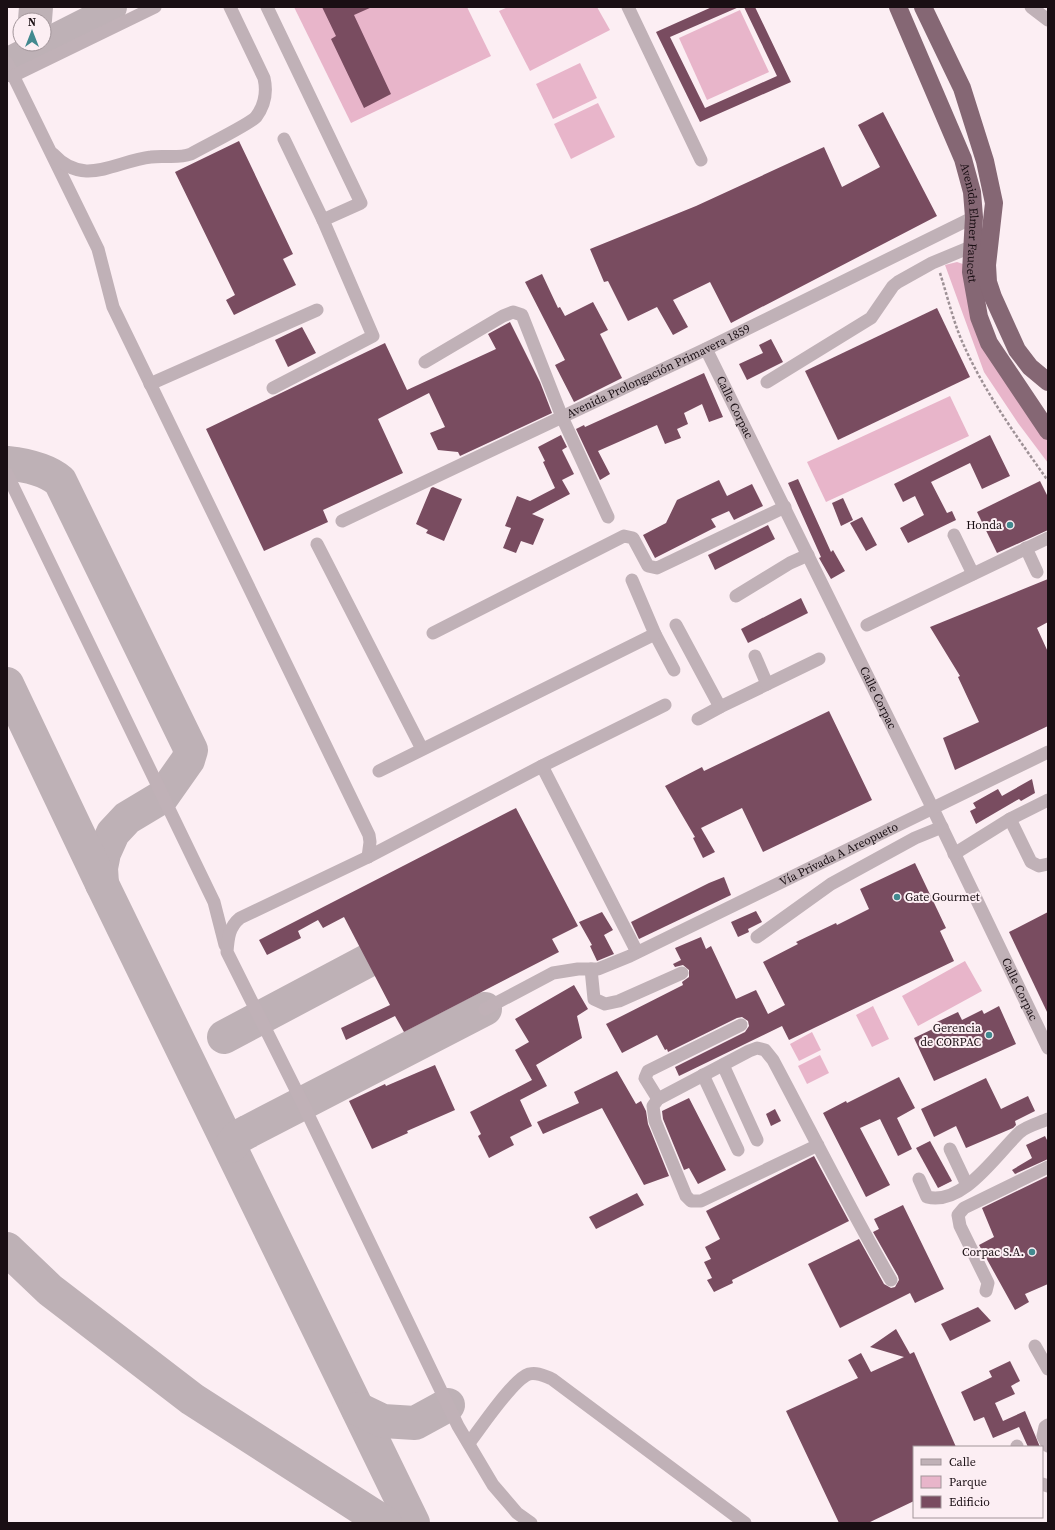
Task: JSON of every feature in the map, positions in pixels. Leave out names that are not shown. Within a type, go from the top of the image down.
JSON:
[{"type":"highway","name":"Avenida Elmer Faucett","points":[[898,7],[963,159],[972,192],[974,217],[971,282],[979,317],[989,343],[1048,431]]},
{"type":"highway","name":"Avenida Elmer Faucett","points":[[923,7],[962,88],[985,161],[994,204],[987,265],[988,282],[992,297],[1017,350],[1030,367],[1048,382]]},
{"type":"lane","points":[[13,76],[155,7]]},
{"type":"lane","points":[[72,197],[70,189],[73,182],[77,177],[88,172],[136,159],[185,156],[255,118],[264,102],[266,85],[230,7]]},
{"type":"lane","points":[[267,7],[361,203],[324,220]]},
{"type":"lane","points":[[628,7],[701,160]]},
{"type":"lane","points":[[7,63],[98,249],[113,306],[369,835],[370,842],[368,857]]},
{"type":"lane","points":[[273,388],[373,336],[324,220],[284,139]]},
{"type":"lane","points":[[47,147],[65,165],[88,172]]},
{"type":"lane","name":"Avenida Prolongación Primavera 1859","points":[[342,521],[706,349],[974,217]]},
{"type":"lane","points":[[766,382],[871,318],[893,286],[936,261],[973,246]]},
{"type":"lane","points":[[150,384],[317,310]]},
{"type":"lane","points":[[425,362],[503,316],[513,312],[522,315],[562,417],[608,517]]},
{"type":"lane","name":"Calle Corpac","points":[[706,349],[942,827],[1048,1048]]},
{"type":"lane","points":[[7,474],[214,902],[227,952],[469,1444],[493,1485],[517,1513],[531,1523]]},
{"type":"lane","points":[[433,633],[624,536],[633,538],[648,566],[657,568],[785,507]]},
{"type":"lane","points":[[954,535],[973,574]]},
{"type":"lane","points":[[867,625],[1048,538]]},
{"type":"lane","points":[[317,544],[422,749]]},
{"type":"lane","points":[[1026,548],[1037,572]]},
{"type":"lane","points":[[736,596],[790,563],[808,555]]},
{"type":"lane","points":[[632,580],[655,634],[674,670]]},
{"type":"lane","points":[[676,625],[720,707]]},
{"type":"lane","points":[[379,771],[655,634]]},
{"type":"lane","points":[[755,656],[767,684]]},
{"type":"lane","points":[[698,719],[767,684],[819,660]]},
{"type":"lane","points":[[227,952],[232,928],[240,918],[368,857],[542,766],[665,705]]},
{"type":"lane","name":"Vía Privada A Areopueto","points":[[485,1009],[553,973],[605,967],[1048,752]]},
{"type":"lane","points":[[542,766],[633,954]]},
{"type":"lane","points":[[954,854],[1010,818],[1048,800]]},
{"type":"lane","points":[[1010,818],[1031,862],[1039,866],[1048,864]]},
{"type":"lane","points":[[757,937],[831,884],[915,838],[942,827]]},
{"type":"lane","points":[[591,969],[594,999],[605,1004],[619,1001],[682,973]]},
{"type":"lane","points":[[658,1099],[645,1078],[648,1071],[741,1025]]},
{"type":"lane","points":[[818,1146],[701,1201],[691,1201],[686,1196],[655,1121],[653,1106],[658,1099],[703,1075],[757,1048],[765,1050],[773,1060],[818,1146],[825,1164],[892,1280]]},
{"type":"lane","points":[[723,1065],[757,1140]]},
{"type":"lane","points":[[703,1075],[738,1150]]},
{"type":"lane","points":[[724,1121],[744,1111]]},
{"type":"lane","points":[[919,1179],[927,1197],[938,1200],[967,1185],[986,1171],[1021,1131],[1048,1119]]},
{"type":"lane","points":[[950,1149],[967,1185]]},
{"type":"lane","points":[[986,1291],[988,1283],[960,1226],[958,1214],[964,1208],[1048,1167]]},
{"type":"lane","points":[[1035,1346],[1048,1369]]},
{"type":"lane","points":[[469,1444],[516,1383],[528,1374],[539,1373],[552,1380],[745,1523]]},
{"type":"lane","points":[[1048,1425],[1045,1427],[1043,1436],[1048,1446]]},
{"type":"path","points":[[936,261],[964,347],[977,373],[1015,433],[1048,479]]},
{"type":"green space","points":[[294,7],[467,7],[491,56],[351,123]]},
{"type":"green space","points":[[508,7],[597,7],[610,30],[530,71],[499,11]]},
{"type":"green space","points":[[740,10],[769,72],[707,100],[679,38]]},
{"type":"green space","points":[[580,63],[597,98],[553,119],[536,84]]},
{"type":"green space","points":[[598,103],[615,137],[571,159],[554,124]]},
{"type":"green space","points":[[957,262],[963,264],[983,315],[1048,435],[1048,463],[1018,423],[984,372],[945,265]]},
{"type":"green space","points":[[950,396],[969,436],[826,502],[807,462]]},
{"type":"green space","points":[[965,961],[982,991],[918,1026],[902,996]]},
{"type":"green space","points":[[873,1006],[889,1039],[872,1047],[856,1015]]},
{"type":"green space","points":[[812,1032],[821,1050],[799,1061],[790,1044]]},
{"type":"green space","points":[[820,1055],[829,1073],[807,1084],[798,1066]]},
{"type":"building","points":[[322,7],[372,7],[354,15],[391,94],[364,108],[331,39],[336,36]]},
{"type":"building","points":[[712,7],[739,7],[670,37],[705,108],[777,76],[744,7],[755,7],[791,82],[700,122],[656,32]]},
{"type":"building","points":[[883,112],[937,216],[731,323],[710,282],[673,300],[688,327],[673,335],[657,307],[628,321],[608,281],[604,282],[590,249],[696,206],[824,147],[842,187],[880,167],[858,125]]},
{"type":"building","points":[[239,141],[293,254],[283,259],[296,285],[234,315],[226,300],[235,295],[175,172]]},
{"type":"building","points":[[542,274],[558,308],[560,307],[565,316],[593,302],[608,330],[600,334],[622,378],[574,402],[555,365],[565,360],[525,282]]},
{"type":"building","points":[[937,308],[970,377],[838,440],[805,371]]},
{"type":"building","points":[[510,322],[540,382],[552,413],[460,456],[458,452],[438,450],[430,433],[445,427],[429,393],[378,419],[403,473],[323,510],[328,522],[264,551],[206,429],[385,343],[407,390],[496,349],[488,334]]},
{"type":"building","points":[[302,327],[316,353],[288,367],[275,340]]},
{"type":"building","points":[[771,339],[783,362],[747,380],[739,364],[763,353],[759,345]]},
{"type":"building","points":[[704,373],[723,417],[709,422],[702,404],[684,413],[688,424],[677,429],[681,438],[665,444],[657,425],[598,451],[610,474],[600,480],[576,429],[584,425],[585,427]]},
{"type":"building","points":[[561,435],[567,447],[562,450],[574,474],[562,480],[570,494],[532,514],[544,519],[533,545],[521,541],[516,553],[503,548],[511,528],[505,526],[517,496],[530,501],[555,488],[538,447]]},
{"type":"building","points":[[990,435],[1010,476],[982,489],[970,463],[931,482],[947,513],[952,511],[956,520],[908,543],[900,528],[924,515],[915,496],[903,502],[894,484]]},
{"type":"building","points":[[798,479],[831,552],[833,550],[845,571],[831,579],[819,558],[821,557],[788,483]]},
{"type":"building","points":[[719,480],[727,496],[752,484],[763,506],[734,520],[729,511],[711,519],[716,527],[655,558],[643,535],[666,523],[677,500]]},
{"type":"building","points":[[1040,481],[1048,497],[1048,530],[997,553],[977,512]]},
{"type":"building","points":[[433,487],[462,499],[444,541],[426,533],[428,530],[416,524],[431,488]]},
{"type":"building","points":[[843,498],[853,520],[841,526],[832,503]]},
{"type":"building","points":[[862,517],[877,545],[866,551],[850,523]]},
{"type":"building","points":[[768,525],[775,539],[715,570],[708,555]]},
{"type":"building","points":[[1048,579],[1048,622],[1037,628],[1048,652],[1048,726],[955,770],[943,738],[979,722],[958,677],[960,676],[930,627]]},
{"type":"building","points":[[801,598],[808,613],[748,643],[741,629]]},
{"type":"building","points":[[829,711],[872,800],[763,852],[742,808],[701,828],[715,852],[703,858],[693,838],[695,837],[665,786],[702,767],[704,771]]},
{"type":"building","points":[[1032,779],[1035,793],[1021,801],[1019,799],[976,824],[970,811],[976,808],[973,803],[998,789],[1002,796]]},
{"type":"building","points":[[516,808],[578,926],[552,939],[559,952],[404,1032],[395,1016],[346,1040],[341,1028],[390,1005],[344,917],[323,928],[318,920],[298,931],[301,938],[267,955],[259,940]]},
{"type":"building","points":[[915,863],[946,928],[940,931],[954,961],[789,1040],[782,1026],[679,1076],[675,1067],[745,1032],[749,1026],[748,1021],[742,1017],[737,1018],[668,1052],[667,1049],[665,1050],[657,1035],[622,1053],[606,1024],[683,985],[682,982],[689,977],[689,970],[683,965],[675,967],[673,964],[681,960],[675,948],[701,937],[706,949],[711,946],[736,999],[756,990],[768,1014],[785,1005],[763,962],[798,944],[796,942],[836,923],[837,925],[869,909],[860,889]]},
{"type":"building","points":[[724,877],[731,895],[639,939],[631,922]]},
{"type":"building","points":[[756,911],[762,922],[748,929],[749,932],[738,937],[731,922]]},
{"type":"building","points":[[602,912],[613,930],[604,935],[614,954],[597,961],[590,946],[592,945],[579,922]]},
{"type":"building","points":[[1048,912],[1048,1014],[1009,932]]},
{"type":"building","points":[[574,985],[588,1009],[577,1016],[582,1038],[536,1065],[547,1086],[520,1100],[532,1126],[510,1137],[514,1145],[489,1158],[478,1136],[481,1134],[470,1112],[532,1080],[515,1050],[529,1042],[515,1019]]},
{"type":"building","points":[[999,1006],[1016,1044],[934,1081],[914,1038],[939,1026],[937,1022],[958,1012],[962,1020],[982,1010],[984,1014]]},
{"type":"building","points":[[435,1065],[455,1110],[407,1131],[408,1133],[372,1149],[349,1101],[385,1084],[386,1086]]},
{"type":"building","points":[[617,1071],[636,1104],[641,1101],[646,1111],[648,1124],[669,1176],[644,1185],[602,1108],[543,1134],[537,1122],[579,1103],[574,1092]]},
{"type":"building","points":[[899,1077],[915,1108],[897,1118],[912,1149],[898,1156],[880,1119],[860,1128],[890,1185],[866,1197],[823,1113],[846,1101],[847,1103]]},
{"type":"building","points":[[986,1078],[1001,1109],[1028,1096],[1035,1111],[1015,1121],[1016,1125],[1013,1128],[966,1148],[956,1126],[934,1137],[921,1109]]},
{"type":"building","points":[[689,1098],[726,1170],[698,1184],[689,1168],[684,1170],[663,1119],[662,1111]]},
{"type":"building","points":[[775,1109],[781,1121],[771,1126],[766,1114]]},
{"type":"building","points":[[1045,1136],[1048,1142],[1048,1159],[1015,1174],[1012,1170],[1032,1158],[1026,1145]]},
{"type":"building","points":[[930,1141],[952,1181],[938,1188],[916,1148]]},
{"type":"building","points":[[814,1156],[849,1221],[732,1280],[733,1283],[714,1292],[707,1280],[712,1278],[704,1262],[711,1259],[705,1247],[720,1239],[706,1211]]},
{"type":"building","points":[[1048,1176],[1048,1284],[1025,1294],[1029,1302],[1015,1310],[979,1245],[994,1237],[982,1208]]},
{"type":"building","points":[[637,1193],[644,1205],[596,1229],[589,1217]]},
{"type":"building","points":[[903,1205],[944,1289],[915,1303],[910,1293],[840,1328],[808,1264],[859,1239],[884,1284],[891,1288],[895,1287],[899,1280],[898,1276],[873,1232],[879,1229],[874,1219]]},
{"type":"building","points":[[978,1307],[991,1321],[950,1341],[941,1324]]},
{"type":"building","points":[[896,1329],[910,1354],[914,1352],[956,1446],[913,1446],[913,1501],[868,1523],[839,1523],[786,1411],[858,1378],[848,1360],[861,1353],[871,1372],[904,1357],[870,1347]]},
{"type":"building","points":[[1010,1361],[1020,1381],[1011,1386],[1015,1394],[995,1403],[1003,1421],[1025,1411],[1040,1446],[1028,1446],[1019,1427],[993,1438],[984,1417],[974,1421],[961,1392],[992,1377],[989,1371]]},
{"type":"taxiway","points":[[36,7],[36,12]]},
{"type":"taxiway","points":[[7,65],[100,18],[110,7]]},
{"type":"taxiway","points":[[7,463],[28,466],[48,473],[60,481],[191,750],[188,760],[162,797],[127,818],[113,833],[104,853],[101,868],[102,884]]},
{"type":"taxiway","points":[[7,684],[102,884],[413,1523]]},
{"type":"taxiway","points":[[224,1037],[367,961]]},
{"type":"taxiway","points":[[231,1146],[238,1137],[249,1131],[485,1009]]},
{"type":"taxiway","points":[[7,1249],[50,1290],[192,1399],[385,1523]]},
{"type":"taxiway","points":[[358,1409],[383,1421],[415,1423],[448,1405]]},
{"type":"place","name":"Honda","points":[[1010,525]]},
{"type":"place","name":"Gate Gourmet","points":[[897,897]]},
{"type":"place","name":"Gerencia de CORPAC","points":[[989,1035]]},
{"type":"place","name":"Corpac S.A.","points":[[1032,1252]]}]
